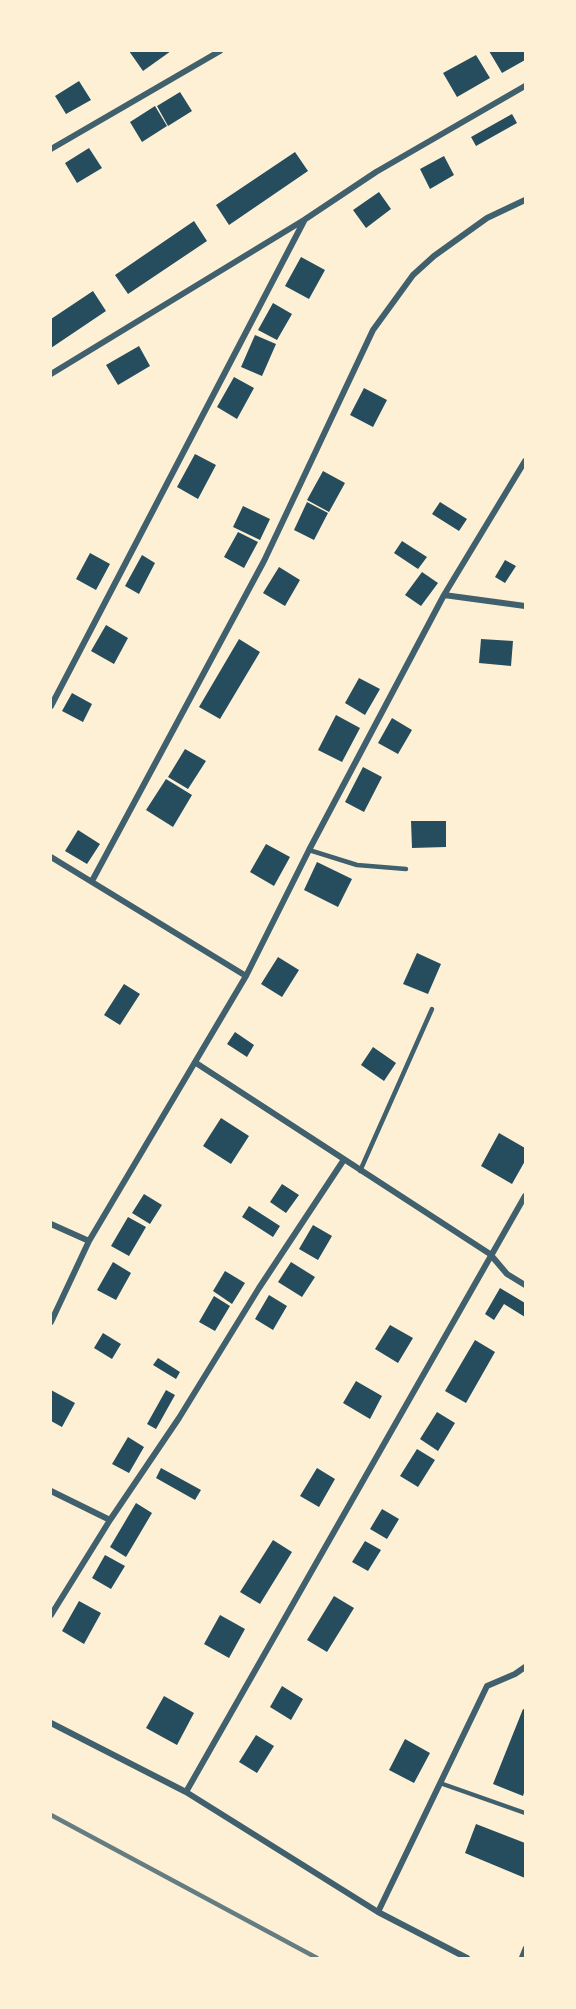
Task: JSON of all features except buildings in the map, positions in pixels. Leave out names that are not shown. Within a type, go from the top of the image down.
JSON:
[{"type":"street","points":[[51,149],[220,51]]},
{"type":"street","points":[[51,374],[304,220],[376,172],[525,86]]},
{"type":"street","points":[[92,881],[264,561],[373,330],[413,275],[434,256],[487,218],[525,200]]},
{"type":"street","points":[[51,706],[304,220]]},
{"type":"street","points":[[51,1322],[89,1241],[246,976],[309,850],[444,595],[525,461]]},
{"type":"street","points":[[444,595],[525,606]]},
{"type":"street","points":[[51,857],[246,976]]},
{"type":"street","points":[[196,1063],[343,1161],[490,1254],[507,1274],[525,1285]]},
{"type":"street","points":[[51,1615],[110,1520],[179,1418],[259,1288],[343,1161]]},
{"type":"street","points":[[186,1792],[525,1196]]},
{"type":"street","points":[[51,1224],[89,1241]]},
{"type":"street","points":[[51,1491],[110,1520]]},
{"type":"street","points":[[378,1912],[487,1686],[525,1667]]},
{"type":"street","points":[[51,1722],[186,1792],[378,1912],[467,1958]]},
{"type":"lane","points":[[309,850],[357,865],[406,869]]},
{"type":"lane","points":[[360,1171],[432,1009]]},
{"type":"lane","points":[[440,1783],[525,1813]]},
{"type":"lane","points":[[521,1958],[525,1948]]},
{"type":"railway","points":[[51,1815],[317,1958]]}]
